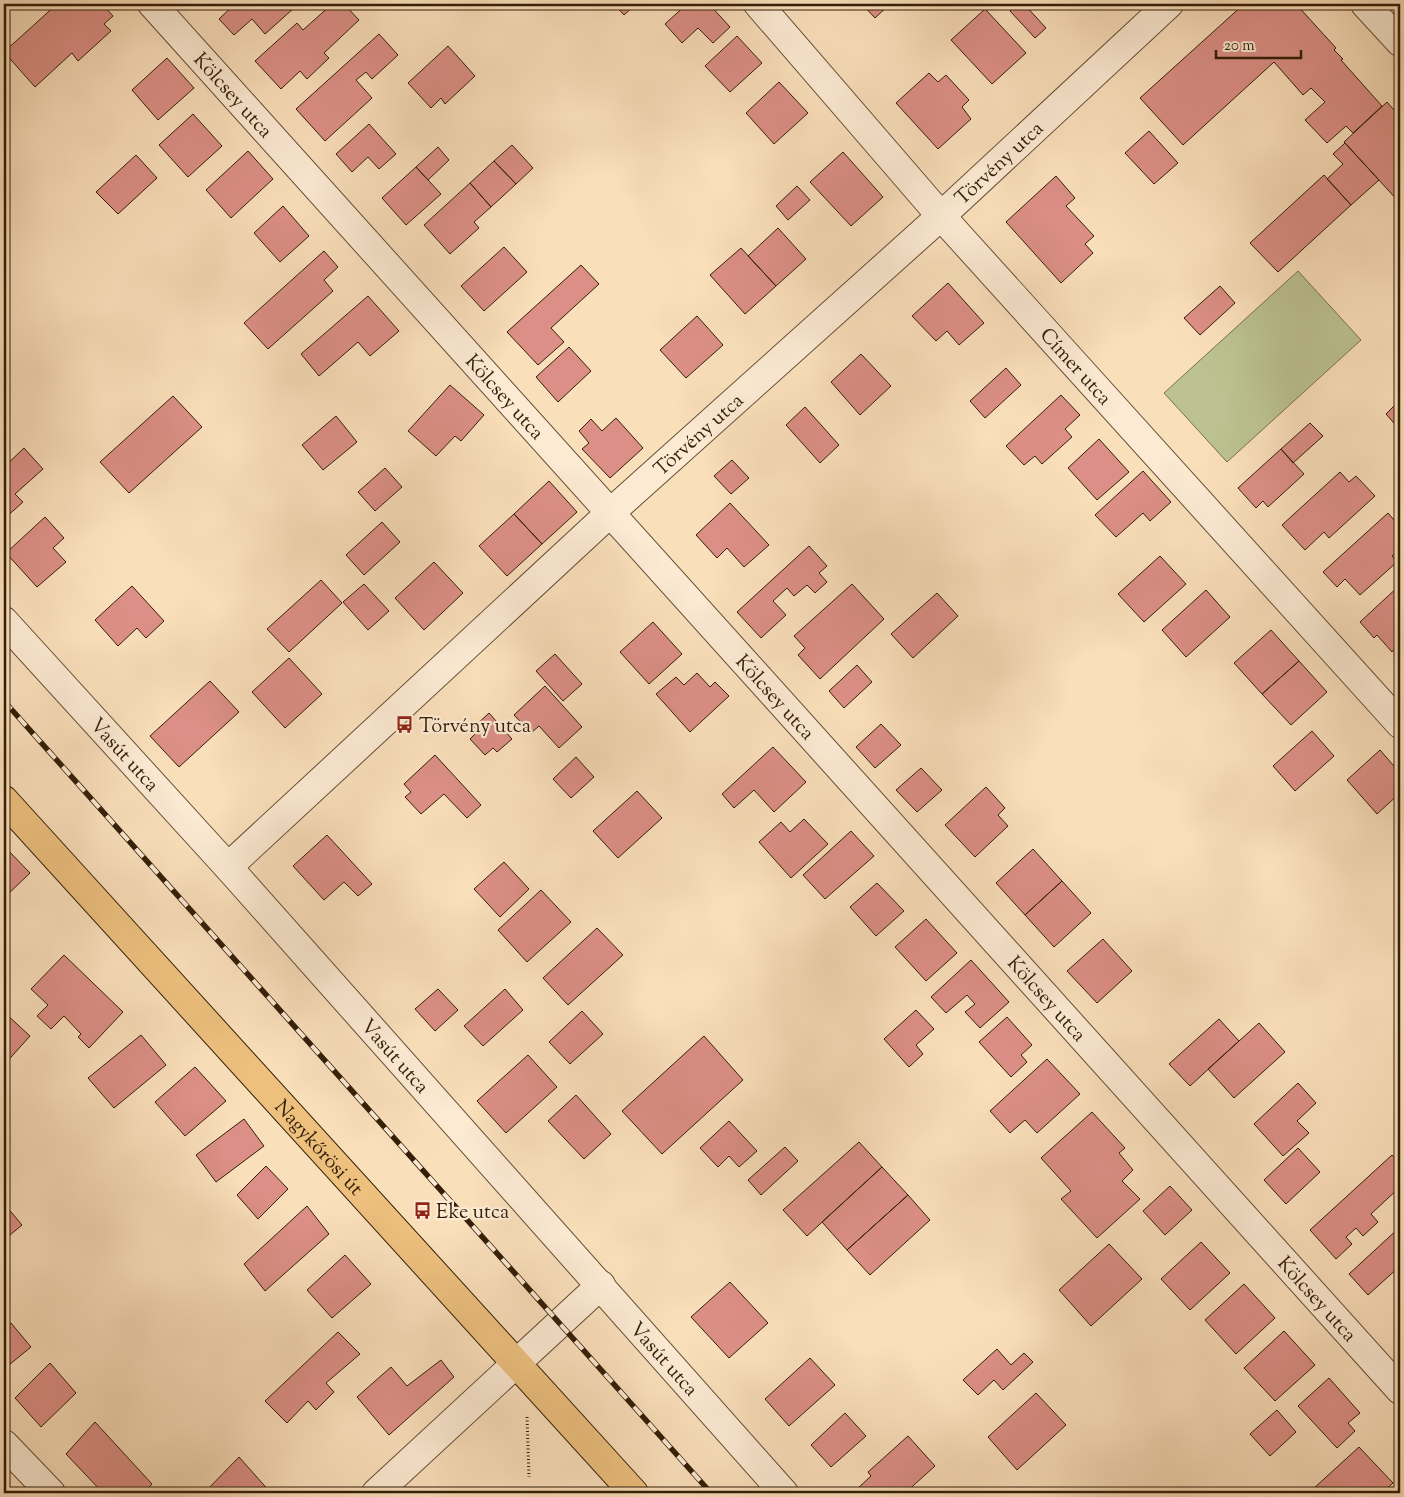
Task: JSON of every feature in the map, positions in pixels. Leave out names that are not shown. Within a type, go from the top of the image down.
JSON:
[{"type":"main road","name":"Nagykőrösi út","points":[[4,800],[634,1493]]},
{"type":"street","name":"Kölcsey utca","points":[[152,4],[1400,1390]]},
{"type":"street","name":"Címer utca","points":[[758,4],[941,216],[1400,724]]},
{"type":"street","name":"Törvény utca","points":[[228,867],[610,513],[941,216],[1169,4]]},
{"type":"street","points":[[1365,4],[1400,42]]},
{"type":"street","name":"Vasút utca","points":[[4,621],[228,867],[784,1493]]},
{"type":"street","points":[[376,1493],[601,1285]]},
{"type":"street","points":[[4,1444],[51,1493]]},
{"type":"path","points":[[496,1381],[527,1417],[529,1477]]},
{"type":"green space","points":[[1298,271],[1361,340],[1227,462],[1164,393]]},
{"type":"building","points":[[57,4],[102,4],[113,16],[104,24],[111,31],[78,61],[72,53],[35,87],[4,52]]},
{"type":"building","points":[[235,4],[290,4],[294,8],[265,34],[252,19],[234,35],[219,19]]},
{"type":"building","points":[[332,4],[344,4],[359,20],[324,53],[329,58],[307,79],[300,71],[281,89],[255,61],[297,23],[303,30]]},
{"type":"building","points":[[614,4],[636,4],[624,15]]},
{"type":"building","points":[[687,4],[709,4],[730,27],[713,43],[698,28],[682,43],[665,24]]},
{"type":"building","points":[[862,4],[890,4],[875,18]]},
{"type":"building","points":[[1018,4],[1024,4],[1046,28],[1035,38],[1010,11]]},
{"type":"building","points":[[1244,4],[1296,4],[1336,48],[1334,50],[1343,59],[1341,60],[1382,106],[1353,133],[1346,126],[1327,143],[1305,120],[1325,102],[1311,88],[1303,95],[1274,62],[1183,145],[1140,98]]},
{"type":"building","points":[[985,9],[1026,53],[992,84],[951,40]]},
{"type":"building","points":[[379,34],[398,55],[372,79],[366,72],[356,80],[372,98],[325,141],[296,109]]},
{"type":"building","points":[[737,36],[762,63],[730,92],[705,66]]},
{"type":"building","points":[[448,46],[475,76],[445,104],[441,98],[431,108],[408,83]]},
{"type":"building","points":[[167,58],[194,88],[158,120],[132,90]]},
{"type":"building","points":[[929,73],[938,82],[946,75],[969,100],[962,107],[971,119],[938,149],[896,103]]},
{"type":"building","points":[[779,82],[808,113],[774,144],[746,113]]},
{"type":"building","points":[[1387,102],[1400,117],[1400,203],[1344,142]]},
{"type":"building","points":[[193,114],[222,146],[188,177],[159,145]]},
{"type":"building","points":[[369,124],[396,154],[379,169],[368,157],[352,172],[336,154]]},
{"type":"building","points":[[1149,131],[1178,163],[1154,184],[1125,153]]},
{"type":"building","points":[[1345,143],[1379,180],[1351,205],[1327,179],[1343,164],[1333,154]]},
{"type":"building","points":[[512,145],[533,168],[516,184],[494,161]]},
{"type":"building","points":[[438,147],[449,160],[428,180],[416,167]]},
{"type":"building","points":[[248,151],[273,179],[231,218],[206,190]]},
{"type":"building","points":[[843,152],[883,197],[851,226],[810,182]]},
{"type":"building","points":[[136,155],[157,178],[118,214],[96,192]]},
{"type":"building","points":[[494,161],[516,184],[491,207],[470,183]]},
{"type":"building","points":[[416,167],[441,194],[406,225],[382,198]]},
{"type":"building","points":[[1324,175],[1351,205],[1278,272],[1250,243]]},
{"type":"building","points":[[1056,176],[1075,198],[1066,206],[1094,236],[1085,244],[1093,253],[1061,283],[1006,222]]},
{"type":"building","points":[[470,183],[491,207],[474,222],[479,228],[450,254],[424,225]]},
{"type":"building","points":[[797,186],[810,200],[788,220],[776,206]]},
{"type":"building","points":[[283,206],[309,236],[280,262],[254,233]]},
{"type":"building","points":[[778,228],[806,259],[776,286],[748,256]]},
{"type":"building","points":[[504,247],[527,272],[484,311],[461,286]]},
{"type":"building","points":[[741,248],[776,286],[745,314],[710,275]]},
{"type":"building","points":[[324,251],[338,267],[324,280],[333,291],[268,349],[244,323]]},
{"type":"building","points":[[581,265],[599,284],[551,328],[564,342],[538,365],[507,332]]},
{"type":"building","points":[[948,283],[984,323],[959,345],[947,331],[936,341],[912,316]]},
{"type":"building","points":[[1220,286],[1235,303],[1200,335],[1184,318]]},
{"type":"building","points":[[368,296],[399,331],[370,356],[358,342],[319,376],[301,354]]},
{"type":"building","points":[[697,316],[723,345],[686,378],[660,350]]},
{"type":"building","points":[[569,347],[591,371],[558,402],[536,377]]},
{"type":"building","points":[[861,354],[891,386],[860,415],[831,382]]},
{"type":"building","points":[[1006,368],[1021,385],[985,418],[970,401]]},
{"type":"building","points":[[450,385],[484,415],[461,441],[455,436],[436,456],[408,431]]},
{"type":"building","points":[[1061,395],[1080,415],[1065,429],[1072,437],[1042,464],[1035,456],[1024,465],[1006,446]]},
{"type":"building","points":[[173,396],[202,427],[129,493],[100,462]]},
{"type":"building","points":[[1400,400],[1400,430],[1386,414]]},
{"type":"building","points":[[805,407],[839,445],[820,463],[786,425]]},
{"type":"building","points":[[336,416],[357,442],[323,470],[302,445]]},
{"type":"building","points":[[616,418],[643,448],[610,478],[582,449],[589,443],[579,431],[591,419],[602,431]]},
{"type":"building","points":[[1310,423],[1323,436],[1293,463],[1281,449]]},
{"type":"building","points":[[1099,439],[1129,472],[1097,500],[1068,468]]},
{"type":"building","points":[[24,448],[43,469],[15,494],[23,502],[4,519],[4,467]]},
{"type":"building","points":[[1281,449],[1304,474],[1268,507],[1263,501],[1256,508],[1238,488]]},
{"type":"building","points":[[732,460],[749,478],[731,494],[714,476]]},
{"type":"building","points":[[385,468],[402,487],[375,511],[358,492]]},
{"type":"building","points":[[1143,471],[1171,502],[1150,521],[1143,513],[1116,537],[1095,515]]},
{"type":"building","points":[[1340,472],[1349,482],[1356,476],[1375,496],[1329,538],[1324,532],[1305,550],[1282,525]]},
{"type":"building","points":[[549,481],[577,512],[542,544],[514,514]]},
{"type":"building","points":[[730,503],[769,545],[744,567],[727,548],[717,558],[696,535]]},
{"type":"building","points":[[1388,513],[1400,527],[1400,549],[1392,556],[1397,562],[1360,595],[1345,579],[1337,587],[1323,572]]},
{"type":"building","points":[[514,514],[542,544],[507,576],[479,546]]},
{"type":"building","points":[[45,517],[64,538],[53,548],[66,562],[37,587],[6,553]]},
{"type":"building","points":[[382,522],[400,542],[364,575],[346,555]]},
{"type":"building","points":[[809,546],[827,566],[819,573],[827,582],[815,593],[807,585],[794,596],[787,588],[773,601],[786,615],[761,638],[737,612]]},
{"type":"building","points":[[1160,556],[1186,584],[1144,622],[1118,594]]},
{"type":"building","points":[[434,562],[463,593],[424,630],[395,598]]},
{"type":"building","points":[[321,580],[342,603],[289,652],[267,629]]},
{"type":"building","points":[[364,584],[389,611],[368,630],[343,602]]},
{"type":"building","points":[[852,584],[884,619],[820,679],[798,655],[805,648],[794,636]]},
{"type":"building","points":[[1400,585],[1400,644],[1392,652],[1377,635],[1374,638],[1360,622]]},
{"type":"building","points":[[132,586],[164,621],[146,638],[137,628],[118,646],[95,620]]},
{"type":"building","points":[[1206,590],[1230,617],[1186,657],[1162,630]]},
{"type":"building","points":[[937,593],[958,616],[913,658],[891,634]]},
{"type":"building","points":[[653,622],[682,654],[649,684],[620,652]]},
{"type":"building","points":[[1271,630],[1299,661],[1262,694],[1234,663]]},
{"type":"building","points":[[555,654],[582,684],[563,701],[536,671]]},
{"type":"building","points":[[289,658],[322,694],[285,728],[252,692]]},
{"type":"building","points":[[1299,661],[1327,692],[1291,725],[1262,694]]},
{"type":"building","points":[[857,665],[872,682],[844,708],[829,691]]},
{"type":"building","points":[[697,673],[710,687],[715,682],[729,696],[690,732],[656,694],[676,677],[684,685]]},
{"type":"building","points":[[210,681],[239,712],[179,767],[150,736]]},
{"type":"building","points":[[545,686],[582,727],[559,748],[539,726],[531,733],[514,715]]},
{"type":"building","points":[[489,713],[512,739],[497,752],[493,748],[485,755],[470,739],[478,731],[474,727]]},
{"type":"building","points":[[881,724],[901,745],[875,768],[856,747]]},
{"type":"building","points":[[1312,731],[1334,756],[1295,791],[1273,766]]},
{"type":"building","points":[[773,747],[806,782],[774,812],[754,790],[734,808],[722,794]]},
{"type":"building","points":[[1380,750],[1400,773],[1400,793],[1377,814],[1347,780]]},
{"type":"building","points":[[435,755],[481,805],[467,818],[444,794],[421,814],[405,797],[411,792],[404,784]]},
{"type":"building","points":[[576,757],[594,777],[571,798],[553,779]]},
{"type":"building","points":[[921,768],[942,790],[917,812],[896,790]]},
{"type":"building","points":[[986,787],[1005,808],[998,815],[1008,826],[975,857],[945,825]]},
{"type":"building","points":[[637,791],[662,818],[618,858],[593,831]]},
{"type":"building","points":[[804,819],[828,844],[791,878],[759,842],[781,822],[790,832]]},
{"type":"building","points":[[851,831],[874,856],[825,899],[803,875]]},
{"type":"building","points":[[327,835],[372,884],[358,896],[344,882],[324,900],[293,866]]},
{"type":"building","points":[[1400,835],[1400,848],[1394,841]]},
{"type":"building","points":[[4,846],[30,873],[4,898]]},
{"type":"building","points":[[1033,849],[1062,881],[1025,915],[996,883]]},
{"type":"building","points":[[504,862],[529,889],[500,917],[474,889]]},
{"type":"building","points":[[1062,881],[1091,913],[1054,947],[1025,915]]},
{"type":"building","points":[[877,883],[904,911],[876,936],[850,907]]},
{"type":"building","points":[[541,890],[571,922],[527,962],[498,930]]},
{"type":"building","points":[[926,919],[957,953],[926,981],[895,947]]},
{"type":"building","points":[[597,928],[623,955],[568,1005],[543,978]]},
{"type":"building","points":[[1103,939],[1132,971],[1097,1003],[1067,971]]},
{"type":"building","points":[[64,955],[123,1012],[89,1048],[78,1037],[81,1034],[64,1016],[51,1029],[37,1016],[48,1005],[31,989]]},
{"type":"building","points":[[971,960],[1009,1002],[980,1028],[965,1012],[975,1004],[967,995],[946,1013],[931,997]]},
{"type":"building","points":[[438,989],[458,1010],[435,1031],[415,1009]]},
{"type":"building","points":[[505,989],[523,1010],[483,1046],[464,1026]]},
{"type":"building","points":[[916,1010],[934,1029],[916,1045],[923,1054],[909,1067],[884,1039]]},
{"type":"building","points":[[582,1011],[603,1034],[570,1064],[549,1042]]},
{"type":"building","points":[[5,1013],[30,1036],[4,1065],[4,1015]]},
{"type":"building","points":[[1007,1017],[1032,1045],[1021,1055],[1027,1062],[1011,1077],[979,1042]]},
{"type":"building","points":[[1219,1019],[1239,1041],[1190,1086],[1169,1064]]},
{"type":"building","points":[[1259,1023],[1285,1052],[1234,1098],[1208,1069]]},
{"type":"building","points":[[141,1035],[166,1065],[114,1108],[88,1078]]},
{"type":"building","points":[[704,1036],[743,1080],[662,1154],[622,1111]]},
{"type":"building","points":[[528,1055],[557,1087],[506,1133],[477,1101]]},
{"type":"building","points":[[1047,1059],[1080,1094],[1037,1133],[1025,1120],[1010,1133],[990,1111]]},
{"type":"building","points":[[195,1067],[226,1101],[185,1136],[155,1102]]},
{"type":"building","points":[[1298,1083],[1316,1103],[1297,1121],[1309,1133],[1283,1156],[1254,1124]]},
{"type":"building","points":[[576,1095],[611,1134],[584,1159],[548,1121]]},
{"type":"building","points":[[1092,1112],[1125,1148],[1119,1153],[1133,1170],[1122,1181],[1140,1199],[1097,1238],[1061,1199],[1071,1191],[1041,1158]]},
{"type":"building","points":[[244,1119],[264,1146],[216,1182],[196,1155]]},
{"type":"building","points":[[729,1121],[757,1151],[739,1167],[729,1156],[718,1167],[700,1148]]},
{"type":"building","points":[[859,1142],[882,1167],[807,1236],[783,1210]]},
{"type":"building","points":[[785,1147],[798,1161],[761,1195],[748,1180]]},
{"type":"building","points":[[1298,1148],[1320,1172],[1286,1204],[1264,1180]]},
{"type":"building","points":[[1392,1155],[1400,1163],[1400,1187],[1371,1214],[1378,1222],[1363,1236],[1356,1228],[1346,1237],[1352,1244],[1336,1259],[1310,1230]]},
{"type":"building","points":[[266,1166],[288,1189],[258,1219],[237,1195]]},
{"type":"building","points":[[882,1167],[908,1195],[847,1250],[822,1222]]},
{"type":"building","points":[[1170,1186],[1192,1210],[1165,1235],[1143,1211]]},
{"type":"building","points":[[908,1195],[930,1220],[870,1275],[847,1250]]},
{"type":"building","points":[[6,1206],[22,1225],[4,1240],[4,1207]]},
{"type":"building","points":[[307,1206],[329,1234],[265,1291],[244,1264]]},
{"type":"building","points":[[1400,1227],[1400,1266],[1368,1295],[1349,1274]]},
{"type":"building","points":[[1201,1242],[1230,1273],[1190,1310],[1161,1279]]},
{"type":"building","points":[[1109,1244],[1142,1279],[1091,1326],[1059,1290]]},
{"type":"building","points":[[345,1255],[371,1284],[332,1318],[307,1290]]},
{"type":"building","points":[[730,1282],[768,1323],[729,1358],[691,1317]]},
{"type":"building","points":[[1244,1284],[1275,1318],[1236,1354],[1205,1320]]},
{"type":"building","points":[[11,1323],[31,1347],[4,1369],[4,1329]]},
{"type":"building","points":[[1284,1331],[1315,1365],[1275,1401],[1244,1368]]},
{"type":"building","points":[[338,1332],[360,1354],[326,1383],[334,1392],[316,1410],[308,1401],[287,1423],[265,1401]]},
{"type":"building","points":[[997,1349],[1011,1365],[1024,1353],[1033,1362],[1003,1390],[994,1380],[978,1395],[963,1380]]},
{"type":"building","points":[[810,1358],[835,1385],[789,1426],[765,1399]]},
{"type":"building","points":[[441,1360],[454,1377],[389,1435],[357,1397],[391,1367],[407,1386]]},
{"type":"building","points":[[50,1363],[76,1393],[41,1427],[15,1398]]},
{"type":"building","points":[[1329,1378],[1360,1413],[1348,1423],[1355,1431],[1337,1448],[1298,1406]]},
{"type":"building","points":[[1036,1393],[1066,1425],[1017,1470],[988,1437]]},
{"type":"building","points":[[1277,1410],[1296,1432],[1270,1456],[1250,1434]]},
{"type":"building","points":[[845,1413],[866,1436],[831,1467],[811,1445]]},
{"type":"building","points":[[95,1422],[152,1484],[144,1493],[103,1493],[66,1454]]},
{"type":"building","points":[[908,1436],[935,1466],[905,1493],[861,1493],[857,1489],[871,1476],[868,1472]]},
{"type":"building","points":[[1359,1447],[1393,1483],[1382,1493],[1317,1493],[1313,1489]]},
{"type":"building","points":[[239,1457],[271,1493],[204,1493]]},
{"type":"railway","points":[[4,701],[711,1493]]},
{"type":"place","name":"Törvény utca","points":[[405,725]]},
{"type":"place","name":"Eke utca","points":[[422,1211]]}]
